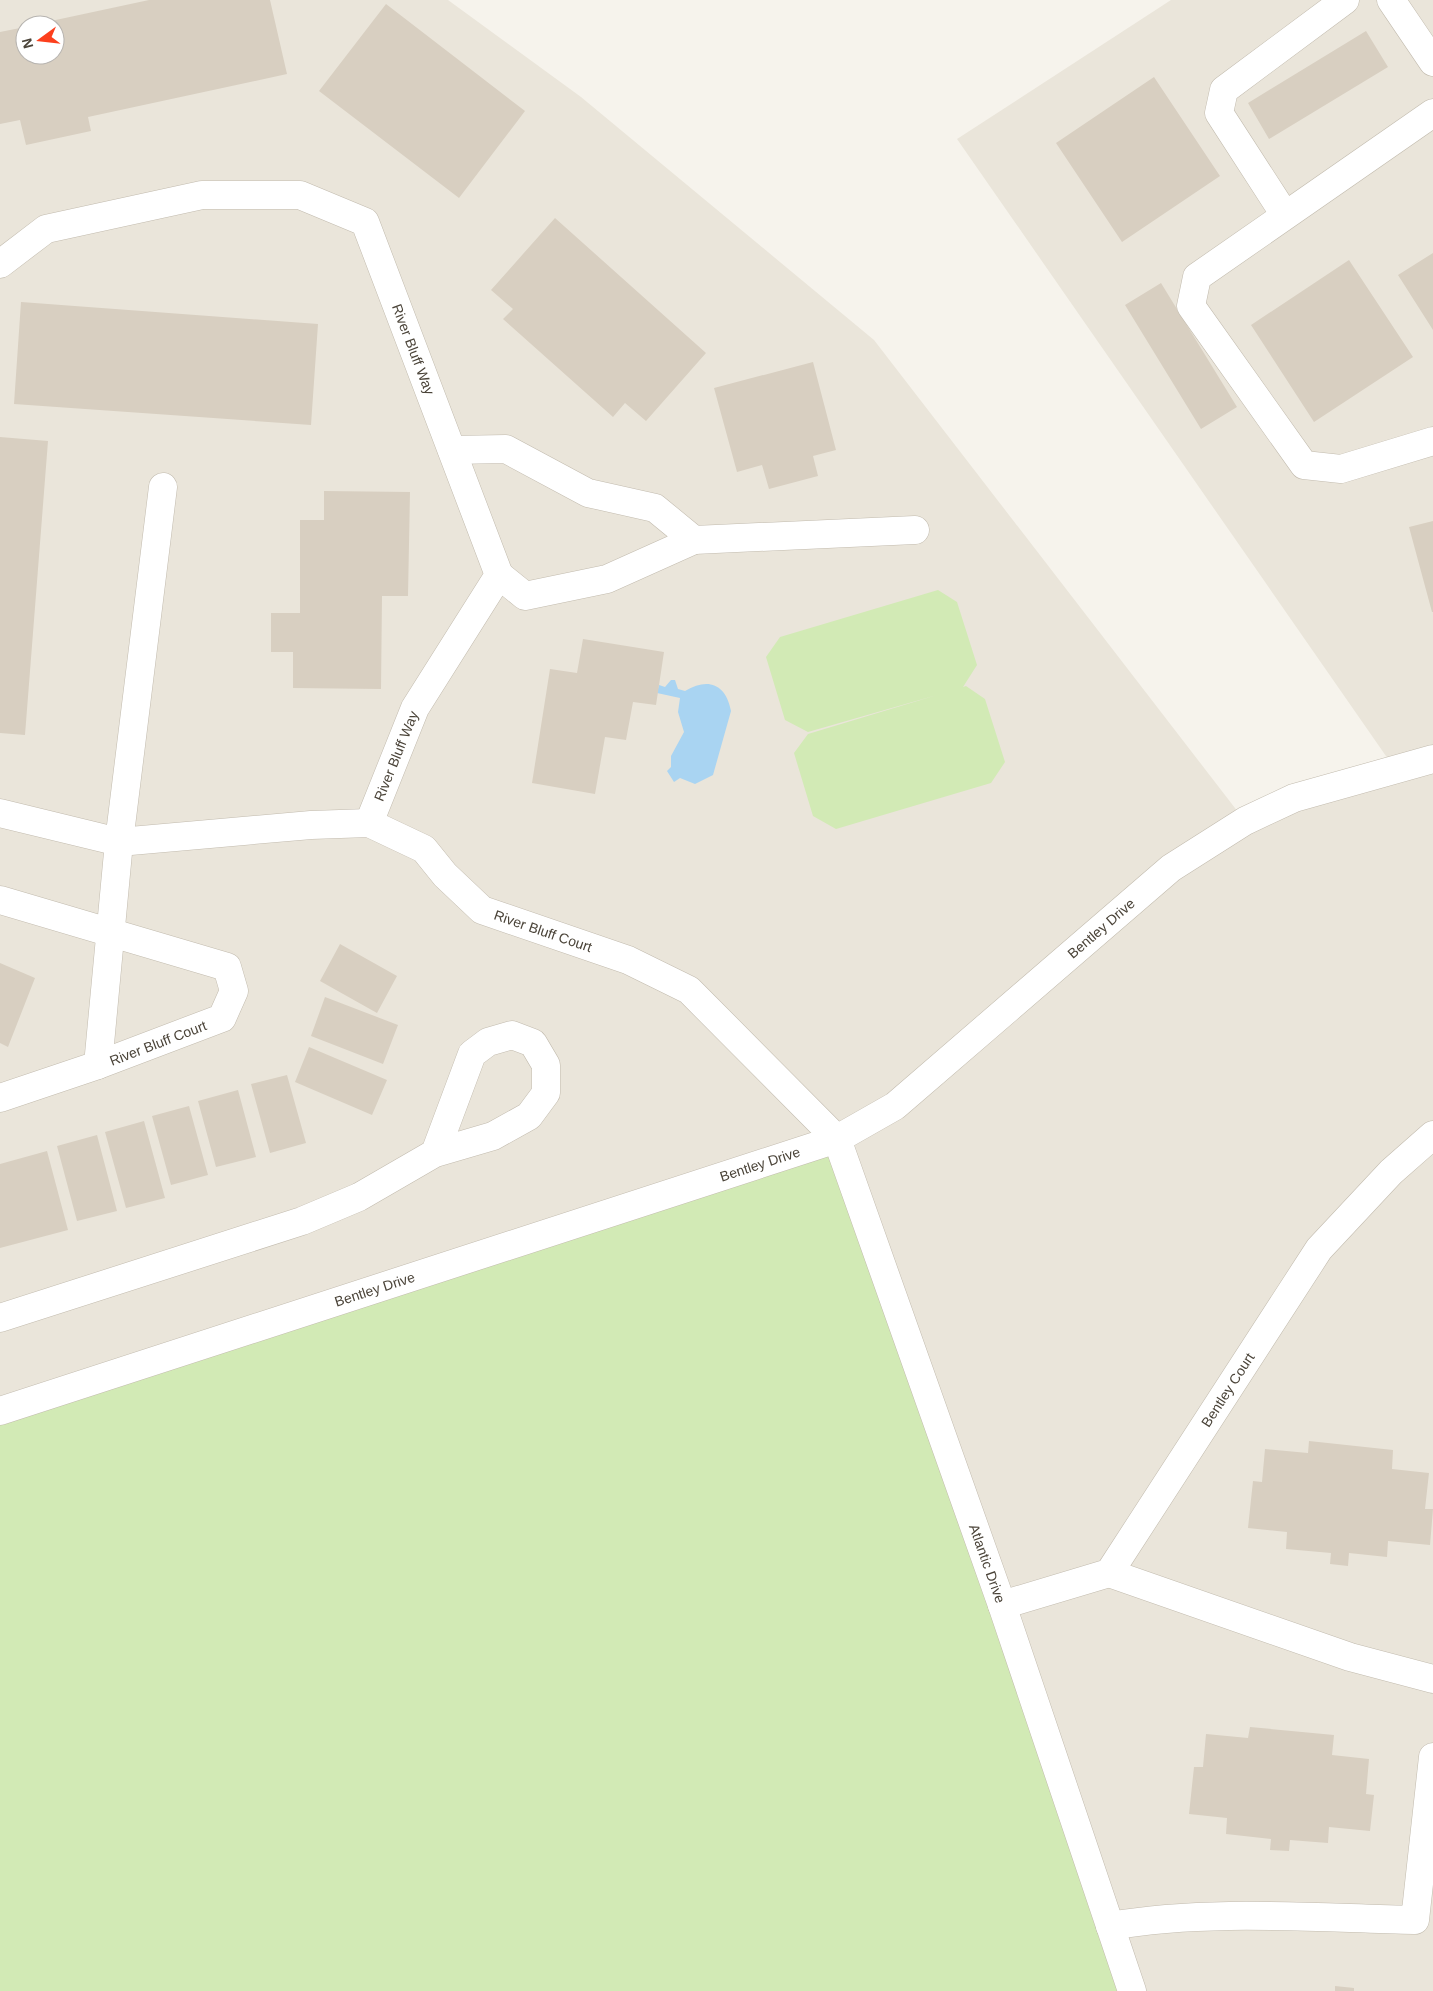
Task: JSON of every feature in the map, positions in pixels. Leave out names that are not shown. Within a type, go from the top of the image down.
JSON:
[{"type":"street","points":[[1285,216],[1219,113],[1224,90],[1345,0]]},
{"type":"street","points":[[1391,0],[1433,62]]},
{"type":"street","points":[[1433,113],[1196,277],[1191,306],[1304,465],[1341,469],[1433,441]]},
{"type":"street","name":"River Bluff Way","points":[[0,264],[46,229],[202,195],[300,195],[365,222],[499,575],[415,708],[369,823]]},
{"type":"street","points":[[452,450],[506,449],[588,493],[655,508],[694,540]]},
{"type":"street","points":[[120,842],[163,488]]},
{"type":"street","points":[[499,575],[525,596],[607,579],[694,540],[915,530]]},
{"type":"street","name":"Bentley Drive","points":[[0,1411],[838,1139],[895,1106],[1171,868],[1245,821],[1294,798],[1433,758]]},
{"type":"street","name":"River Bluff Court","points":[[0,813],[120,842],[311,825],[369,823],[424,849],[445,875],[482,910],[628,960],[690,990],[838,1139]]},
{"type":"street","name":"River Bluff Court","points":[[98,1066],[120,842]]},
{"type":"street","name":"River Bluff Court","points":[[0,900],[227,967],[234,991],[222,1018],[98,1066],[0,1098]]},
{"type":"street","points":[[0,1318],[302,1221],[359,1197],[435,1154],[493,1136],[530,1116],[546,1093],[546,1065],[533,1043],[512,1035],[488,1042],[472,1054],[435,1154]]},
{"type":"street","name":"Bentley Court","points":[[1109,1573],[1319,1249],[1391,1172],[1433,1135]]},
{"type":"street","name":"Atlantic Drive","points":[[838,1139],[1002,1605],[1132,1991]]},
{"type":"street","points":[[1002,1605],[1109,1573],[1350,1657],[1433,1679]]},
{"type":"street","points":[[1110,1926],[1146,1920],[1203,1915],[1414,1920],[1433,1757]]},
{"type":"shaded area","points":[[0,0],[448,0],[581,97],[874,340],[1245,821],[1395,769],[957,139],[1171,0],[1433,0],[1433,1991],[1132,1991],[0,1411]]},
{"type":"green space","points":[[938,590],[957,602],[977,665],[963,687],[966,686],[985,699],[1005,762],[991,783],[836,829],[813,816],[794,753],[808,734],[937,695],[808,732],[785,720],[766,657],[780,637]]},
{"type":"green space","points":[[837,1139],[1132,1991],[0,1991],[0,1411]]},
{"type":"water","points":[[671,680],[675,680],[678,689],[685,691],[701,684],[715,686],[720,689],[729,702],[731,711],[713,775],[695,784],[680,778],[674,782],[667,771],[671,767],[671,756],[684,732],[678,712],[680,698],[657,693],[659,685],[665,687]]},
{"type":"building","points":[[149,0],[270,0],[287,74],[88,117],[91,131],[26,145],[20,120],[0,124],[0,32],[15,29],[15,65],[65,65],[65,18]]},
{"type":"building","points":[[386,4],[525,111],[459,198],[319,91]]},
{"type":"building","points":[[1366,31],[1388,67],[1269,139],[1248,103]]},
{"type":"building","points":[[1154,77],[1220,176],[1122,242],[1056,143]]},
{"type":"building","points":[[555,218],[706,353],[646,421],[625,403],[613,417],[503,319],[513,309],[491,290]]},
{"type":"building","points":[[1433,253],[1433,330],[1398,275]]},
{"type":"building","points":[[1349,260],[1413,357],[1314,422],[1251,325]]},
{"type":"building","points":[[1161,283],[1237,407],[1201,429],[1125,305]]},
{"type":"building","points":[[21,302],[318,324],[311,425],[14,404]]},
{"type":"building","points":[[813,362],[836,450],[813,456],[818,476],[769,489],[762,465],[737,472],[714,388]]},
{"type":"building","points":[[0,437],[48,441],[25,735],[0,733]]},
{"type":"building","points":[[324,491],[410,492],[408,596],[382,596],[381,689],[293,688],[293,652],[271,652],[271,613],[300,613],[300,520],[324,520]]},
{"type":"building","points":[[1433,521],[1433,612],[1432,612],[1409,527]]},
{"type":"building","points":[[583,639],[664,652],[656,705],[633,702],[626,740],[605,737],[595,794],[532,783],[550,669],[577,673]]},
{"type":"building","points":[[340,944],[397,976],[377,1013],[320,981]]},
{"type":"building","points":[[0,963],[35,978],[8,1047],[0,1043]]},
{"type":"building","points":[[325,997],[398,1025],[383,1064],[311,1036]]},
{"type":"building","points":[[309,1047],[387,1080],[372,1115],[295,1082]]},
{"type":"building","points":[[287,1075],[306,1143],[270,1153],[251,1084]]},
{"type":"building","points":[[238,1090],[256,1157],[216,1167],[198,1101]]},
{"type":"building","points":[[189,1106],[208,1175],[171,1185],[152,1116]]},
{"type":"building","points":[[144,1121],[165,1198],[126,1208],[105,1132]]},
{"type":"building","points":[[97,1135],[117,1211],[77,1221],[57,1146]]},
{"type":"building","points":[[47,1151],[68,1230],[0,1248],[0,1164]]},
{"type":"building","points":[[1309,1441],[1393,1450],[1392,1469],[1429,1473],[1425,1509],[1433,1509],[1430,1545],[1388,1541],[1387,1557],[1349,1553],[1348,1566],[1330,1564],[1331,1553],[1286,1549],[1287,1532],[1248,1528],[1253,1481],[1262,1482],[1265,1449],[1308,1453]]},
{"type":"building","points":[[1250,1727],[1334,1735],[1332,1755],[1369,1759],[1366,1794],[1374,1795],[1370,1831],[1329,1827],[1328,1843],[1290,1840],[1289,1851],[1270,1850],[1271,1839],[1226,1834],[1227,1818],[1189,1814],[1194,1767],[1203,1767],[1206,1734],[1248,1738]]},
{"type":"building","points":[[1335,1986],[1354,1988],[1354,1991],[1335,1991]]}]
